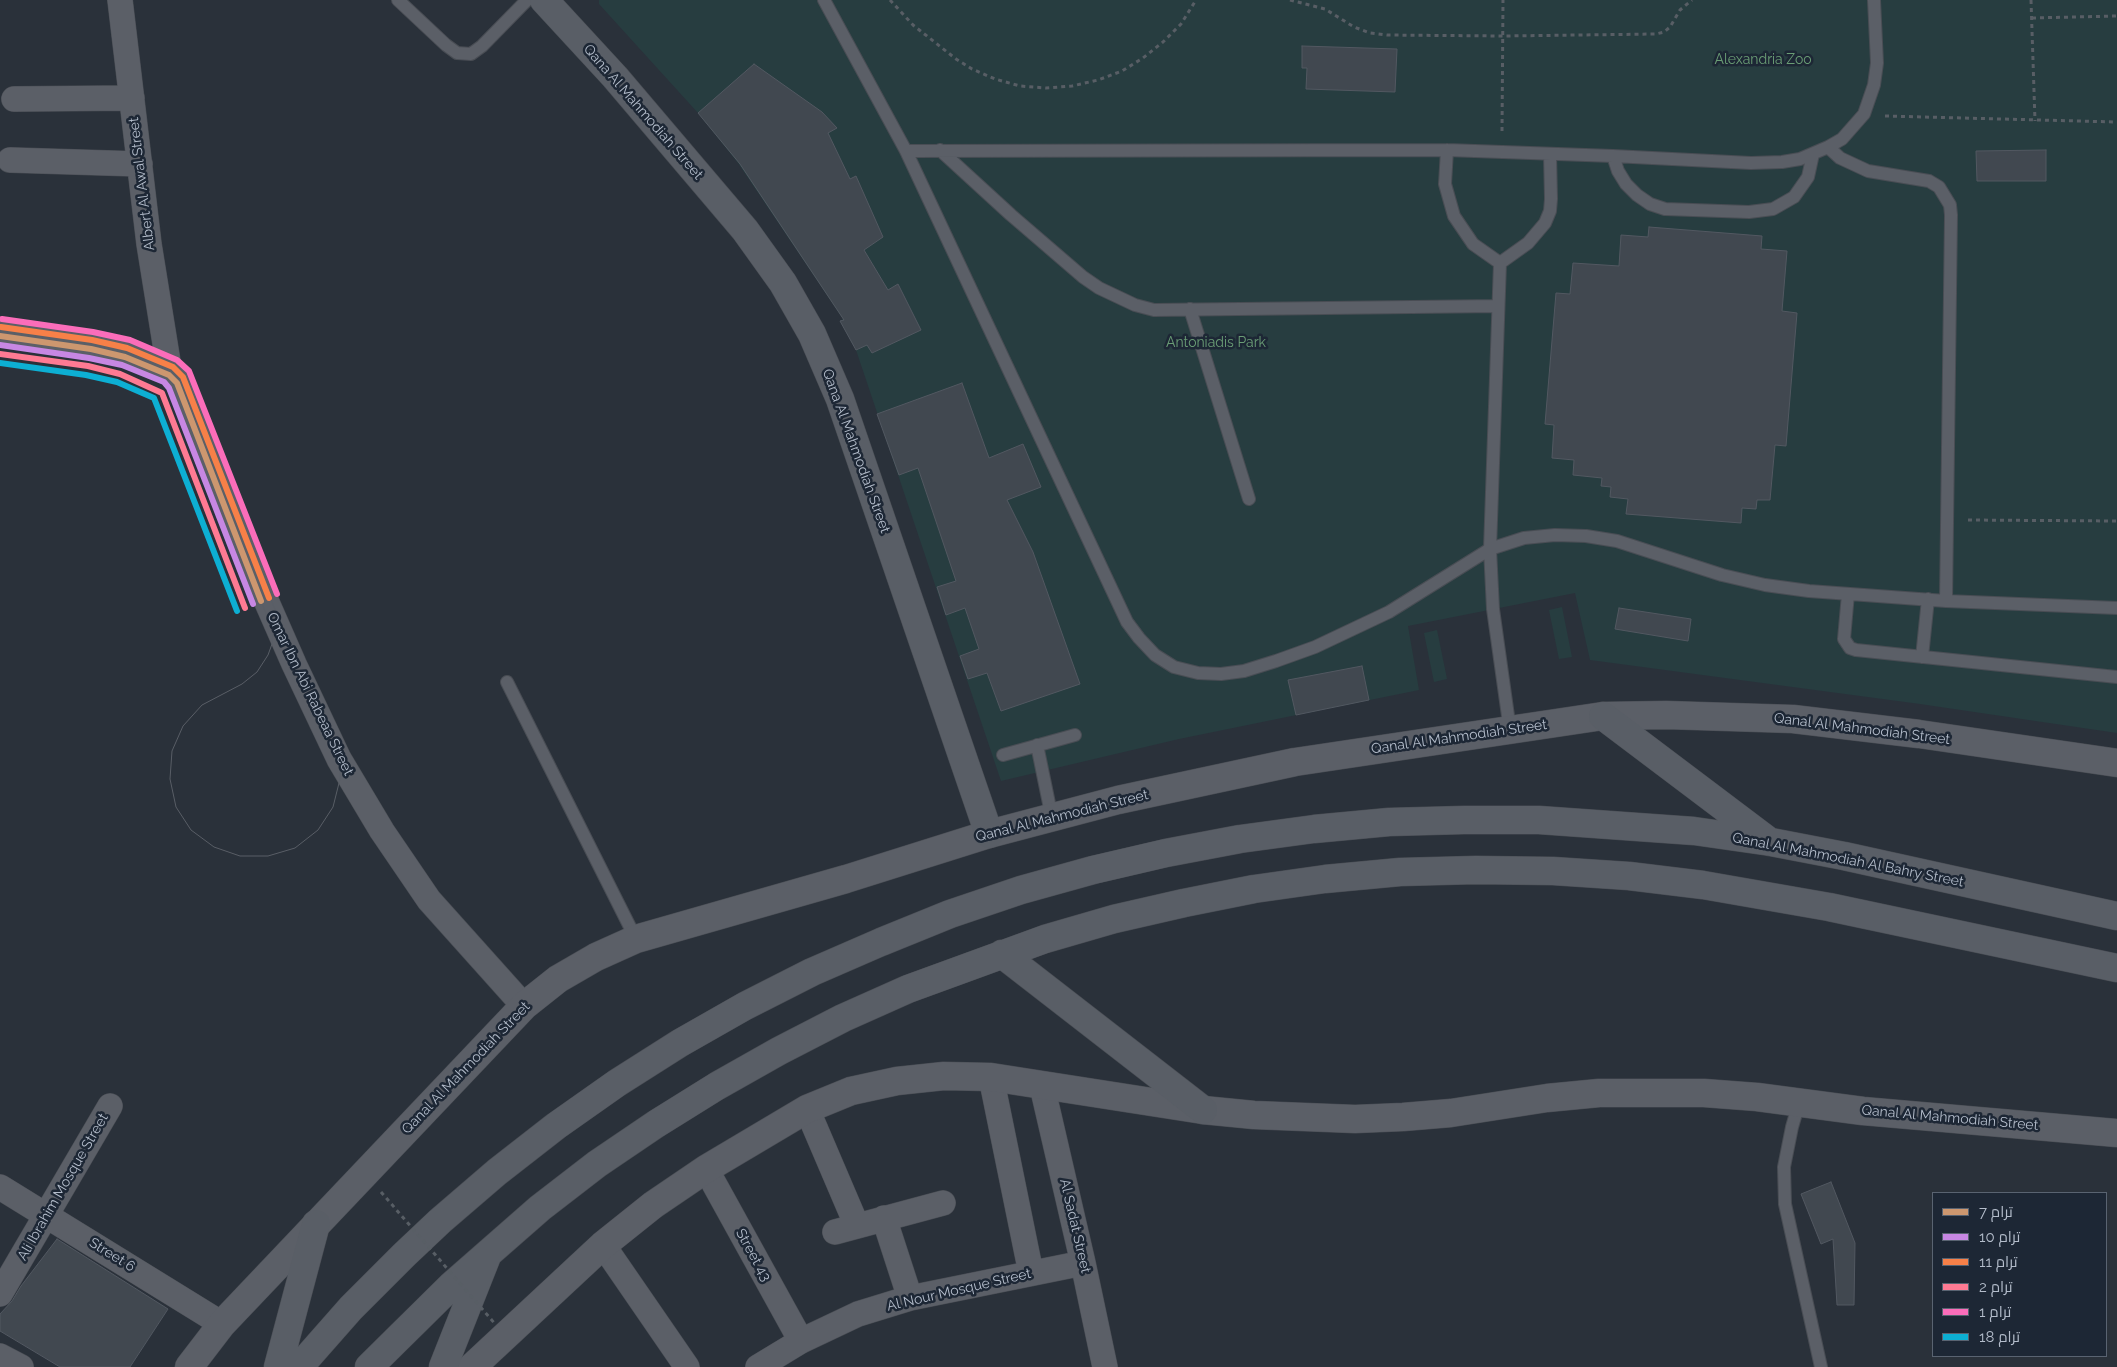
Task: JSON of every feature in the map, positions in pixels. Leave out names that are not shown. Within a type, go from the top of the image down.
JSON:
[{"type":"main road","name":"Qana Al Mahmodiah Street","points":[[544,0],[615,78],[745,230],[783,282],[812,334],[840,399],[989,834]]},
{"type":"main road","points":[[1603,716],[1771,842]]},
{"type":"main road","name":"Qanal Al Mahmodiah Al Bahry Street","points":[[299,1367],[351,1308],[440,1221],[497,1172],[556,1126],[617,1083],[680,1043],[745,1006],[812,972],[950,914],[1030,887],[1093,870],[1166,853],[1240,839],[1380,823],[1539,820],[1694,832],[1771,842],[1844,856],[2117,916]]},
{"type":"main road","points":[[369,1367],[419,1316],[490,1250],[597,1164],[717,1086],[779,1050],[843,1018],[908,989],[1045,939],[1114,919],[1254,889],[1325,879],[1400,872],[1476,870],[1553,871],[1629,876],[1703,885],[1829,907],[2117,968]]},
{"type":"main road","points":[[1002,954],[1203,1110]]},
{"type":"main road","points":[[278,1367],[316,1224]]},
{"type":"main road","points":[[443,1367],[490,1250]]},
{"type":"street","name":"Albert Al Awal Street","points":[[120,0],[149,244],[169,368]]},
{"type":"street","points":[[14,99],[132,98]]},
{"type":"street","points":[[10,160],[140,164]]},
{"type":"street","points":[[0,332],[89,343],[126,352],[169,368]]},
{"type":"street","name":"Omar Ibn Abi Rabeaa Street","points":[[169,368],[181,379],[250,566],[294,664],[340,759],[382,831],[429,900],[524,1006]]},
{"type":"street","name":"Qanal Al Mahmodiah Street","points":[[189,1367],[222,1324],[524,1006],[558,979],[636,939],[846,879],[989,834],[1118,800],[1295,762],[1603,716],[1666,714],[1793,720],[1883,729],[2117,763]]},
{"type":"street","name":"Qanal Al Mahmodiah Street","points":[[481,1364],[603,1245],[653,1205],[706,1169],[807,1109],[851,1091],[897,1081],[944,1076],[991,1077],[1203,1110],[1304,1118],[1403,1117],[1451,1113],[1547,1098],[1599,1093],[1651,1091],[1713,1093],[1863,1111],[2117,1133]]},
{"type":"street","points":[[991,1077],[1031,1273]]},
{"type":"street","name":"Al Sadat Street","points":[[1042,1086],[1105,1367]]},
{"type":"street","name":"Ali Ibrahim Mosque Street","points":[[0,1294],[110,1106]]},
{"type":"street","points":[[807,1109],[846,1229],[943,1203]]},
{"type":"street","name":"Street 43","points":[[706,1169],[800,1341]]},
{"type":"street","name":"Street 6","points":[[0,1187],[47,1214],[222,1324]]},
{"type":"street","points":[[884,1218],[910,1298]]},
{"type":"street","points":[[603,1245],[687,1367]]},
{"type":"street","name":"Al Nour Mosque Street","points":[[758,1367],[787,1360],[800,1341],[858,1314],[910,1298],[1083,1263]]},
{"type":"street","points":[[0,1356],[21,1367]]},
{"type":"lane","points":[[398,0],[446,45],[458,53],[471,54],[482,46],[527,0]]},
{"type":"lane","points":[[824,0],[906,150],[1116,600],[1139,638],[1155,655],[1174,667],[1198,674],[1221,674],[1244,671],[1276,661],[1322,644],[1389,612],[1490,549],[1524,538],[1555,535],[1586,536],[1617,542],[1722,575],[1765,585],[1809,591],[1946,601],[2117,608]]},
{"type":"lane","points":[[906,150],[1447,150],[1751,163],[1782,162],[1800,159],[1842,139],[1864,114],[1874,85],[1877,63],[1874,0]]},
{"type":"lane","points":[[1828,147],[1840,158],[1868,171],[1929,181],[1938,187],[1950,205],[1946,601]]},
{"type":"lane","points":[[940,150],[1010,215],[1099,288],[1117,298],[1148,309],[1498,306]]},
{"type":"lane","points":[[1447,150],[1445,184],[1454,216],[1473,244],[1500,263]]},
{"type":"lane","points":[[1500,263],[1528,243],[1544,223],[1550,211],[1552,199],[1550,154]]},
{"type":"lane","points":[[1613,156],[1618,171],[1626,184],[1650,204],[1665,209],[1755,212],[1773,209],[1794,196],[1808,177],[1813,154]]},
{"type":"lane","points":[[1500,263],[1490,549],[1493,609],[1510,730]]},
{"type":"lane","points":[[1190,309],[1249,500]]},
{"type":"lane","points":[[1848,594],[1844,639],[1850,648],[1856,650],[2117,677],[2117,668]]},
{"type":"lane","points":[[1922,657],[1928,600]]},
{"type":"lane","points":[[507,682],[636,939]]},
{"type":"lane","points":[[1003,754],[1075,735]]},
{"type":"lane","points":[[1037,745],[1052,818]]},
{"type":"lane","points":[[1800,1103],[1792,1127],[1784,1166],[1785,1204],[1821,1367]]},
{"type":"path","points":[[890,0],[913,25],[956,59],[972,69],[995,79],[1020,86],[1046,88],[1072,86],[1098,80],[1136,62],[1163,42],[1175,30],[1196,0]]},
{"type":"path","points":[[1290,0],[1325,9],[1354,27],[1387,35],[1503,36],[1656,34],[1664,32],[1670,27],[1680,10],[1689,1]]},
{"type":"path","points":[[1502,152],[1503,0]]},
{"type":"path","points":[[2031,0],[2035,121]]},
{"type":"path","points":[[2032,18],[2117,16]]},
{"type":"path","points":[[1864,114],[2035,121],[2117,122]]},
{"type":"path","points":[[1947,520],[2117,521]]},
{"type":"path","points":[[381,1192],[496,1325]]},
{"type":"green space","name":"Antoniadis Park","points":[[599,0],[2117,0],[2117,733],[1920,704],[1590,660],[1575,593],[1408,626],[1419,690],[1179,739],[1001,781],[856,350],[840,321],[843,319],[738,163],[698,113],[599,4]]},
{"type":"green space","points":[[1562,607],[1572,657],[1559,659],[1549,610]]},
{"type":"green space","points":[[1437,630],[1447,679],[1434,682],[1424,633]]},
{"type":"building","points":[[1302,46],[1397,49],[1395,92],[1306,89],[1307,68],[1302,68]]},
{"type":"building","points":[[754,64],[822,112],[837,128],[828,133],[850,179],[856,176],[883,237],[864,250],[888,290],[898,284],[921,330],[872,353],[867,345],[856,350],[840,321],[844,320],[740,164],[698,113]]},
{"type":"building","points":[[2046,150],[2046,181],[1977,181],[1976,151]]},
{"type":"building","points":[[1649,227],[1762,236],[1761,249],[1787,251],[1782,311],[1797,313],[1786,446],[1775,445],[1770,500],[1757,500],[1756,509],[1742,508],[1741,523],[1626,514],[1628,499],[1610,497],[1611,487],[1601,486],[1602,478],[1573,475],[1574,460],[1552,458],[1554,425],[1545,424],[1556,293],[1570,294],[1573,263],[1619,266],[1621,235],[1648,237]]},
{"type":"building","points":[[962,383],[989,458],[1023,444],[1041,487],[1007,500],[1033,552],[1080,684],[1001,711],[987,673],[968,679],[960,656],[979,649],[965,608],[946,615],[937,587],[956,581],[918,468],[899,475],[877,414]]},
{"type":"building","points":[[1619,608],[1691,619],[1688,641],[1615,629]]},
{"type":"building","points":[[1362,666],[1369,700],[1296,715],[1288,680]]},
{"type":"building","points":[[1831,1182],[1855,1243],[1854,1305],[1837,1305],[1833,1239],[1821,1244],[1801,1194]]},
{"type":"building","points":[[57,1239],[168,1309],[130,1367],[60,1367],[0,1331],[0,1314],[12,1301],[21,1286]]},
{"type":"tram line","name":"1","points":[[2,319],[93,332],[130,340],[177,360],[189,371],[277,594]]},
{"type":"tram line","points":[[0,326],[91,338],[123,346],[168,361],[182,372],[187,379],[270,598],[326,720],[339,759],[340,779],[333,807],[318,830],[295,848],[268,856],[240,856],[214,847],[191,830],[176,807],[170,779],[172,751],[183,726],[202,705],[242,684],[257,672],[268,655],[272,644],[273,631],[261,601]]},
{"type":"tram line","name":"11","points":[[1,327],[92,340],[127,348],[173,367],[183,377],[269,598]]},
{"type":"tram line","name":"7","points":[[0,336],[91,349],[125,357],[169,375],[177,383],[261,601]]},
{"type":"tram line","name":"10","points":[[0,345],[89,358],[122,365],[164,382],[169,388],[253,604]]},
{"type":"tram line","name":"2","points":[[0,354],[88,366],[120,374],[162,393],[245,608]]},
{"type":"tram line","name":"18","points":[[0,363],[86,375],[117,382],[154,398],[237,611]]},
{"type":"park label","name":"Alexandria Zoo","points":[[1763,60]]}]
